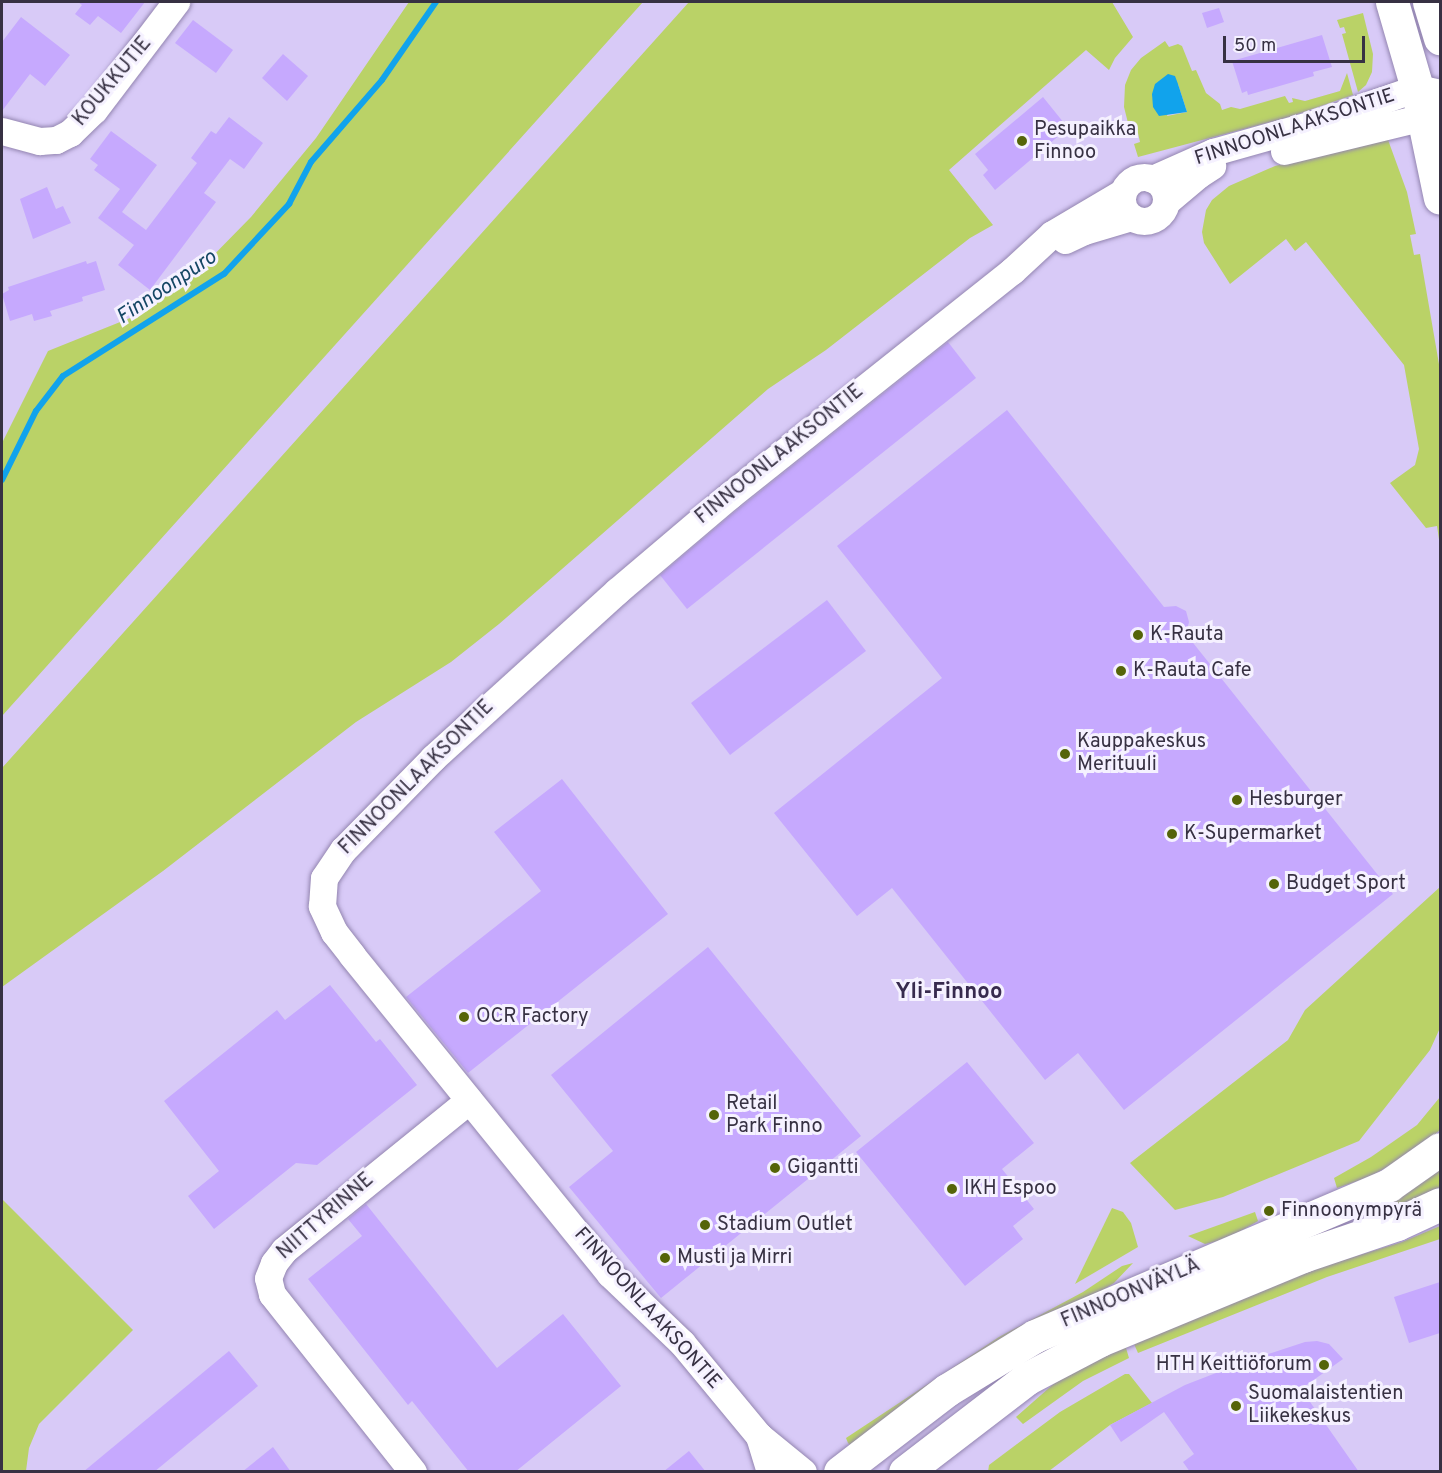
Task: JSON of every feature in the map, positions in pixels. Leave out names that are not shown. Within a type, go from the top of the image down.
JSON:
[{"type":"main road","points":[[1392,2],[1430,101],[1440,198]]},
{"type":"main road","points":[[1429,2],[1440,38]]},
{"type":"main road","name":"FINNOONVÄYLÄ","points":[[840,1472],[948,1390],[1035,1336],[1389,1185],[1440,1149]]},
{"type":"main road","name":"FINNOONVÄYLÄ","points":[[905,1472],[1026,1379],[1100,1340],[1303,1256],[1396,1224],[1439,1206]]},
{"type":"street","name":"KOUKKUTIE","points":[[2,131],[40,141],[56,140],[70,133],[94,110],[176,2]]},
{"type":"street","name":"FINNOONLAAKSONTIE","points":[[1152,179],[1214,152],[1313,124],[1430,101]]},
{"type":"street","name":"FINNOONLAAKSONTIE","points":[[1166,202],[1198,175],[1214,166],[1240,158],[1259,157],[1430,101]]},
{"type":"street","points":[[1136,179],[1152,179],[1163,188],[1166,202],[1158,217],[1150,220],[1127,204],[1136,179]]},
{"type":"street","name":"FINNOONLAAKSONTIE","points":[[803,1472],[759,1436],[682,1343],[610,1274],[469,1100],[334,932],[321,906],[324,878],[333,862],[433,758],[617,591],[729,496],[1012,271],[1052,234],[1092,208],[1127,204]]},
{"type":"street","name":"NIITTYRINNE","points":[[413,1472],[272,1294],[268,1278],[274,1263],[284,1250],[469,1100]]},
{"type":"street","name":"FINNOONLAAKSONTIE","points":[[759,1436],[770,1472]]},
{"type":"green space","points":[[409,2],[643,2],[2,716],[2,443],[48,351],[145,312],[200,269],[251,217],[316,138]]},
{"type":"green space","points":[[689,2],[1112,2],[1133,37],[1115,58],[1109,70],[1086,50],[949,170],[993,225],[970,238],[826,350],[768,389],[499,624],[451,662],[356,722],[163,871],[2,987],[2,768]]},
{"type":"green space","points":[[1363,13],[1373,54],[1372,72],[1366,85],[1358,92],[1342,34],[1346,33],[1344,27],[1340,28],[1337,20]]},
{"type":"green space","points":[[1165,41],[1169,47],[1178,44],[1182,46],[1192,71],[1196,70],[1206,93],[1220,104],[1222,110],[1231,107],[1240,109],[1285,96],[1289,103],[1293,102],[1292,98],[1305,101],[1340,91],[1347,73],[1353,95],[1289,117],[1138,157],[1134,144],[1140,142],[1138,133],[1131,135],[1124,107],[1125,85],[1131,70],[1141,58]],"holes":[[[1178,84],[1187,112],[1167,116]]]},
{"type":"green space","points":[[1387,137],[1407,192],[1416,234],[1410,235],[1414,255],[1420,254],[1440,370],[1440,546],[1437,526],[1426,528],[1390,483],[1415,465],[1419,449],[1404,365],[1306,242],[1295,251],[1286,239],[1230,284],[1204,243],[1202,232],[1206,210],[1212,200],[1229,186],[1275,166]]},
{"type":"green space","points":[[1440,887],[1440,1028],[1430,1050],[1359,1141],[1223,1197],[1175,1210],[1130,1163],[1288,1040],[1305,1010]]},
{"type":"green space","points":[[1440,1097],[1440,1130],[1415,1152],[1369,1177],[1337,1188],[1334,1178],[1371,1157],[1417,1125]]},
{"type":"green space","points":[[1440,1168],[1440,1187],[1394,1210],[1388,1208],[1386,1205],[1388,1200]]},
{"type":"green space","points":[[2,1199],[133,1330],[39,1424],[29,1448],[26,1471],[2,1471]]},
{"type":"green space","points":[[1112,1208],[1123,1212],[1131,1223],[1138,1247],[1075,1284]]},
{"type":"green space","points":[[1255,1212],[1258,1221],[1227,1239],[1205,1244],[1188,1236]]},
{"type":"green space","points":[[1440,1226],[1440,1239],[1327,1277],[1138,1353],[1134,1344],[1126,1348],[1129,1358],[1083,1381],[1023,1424],[1016,1417],[1058,1380],[1100,1357],[1308,1271],[1402,1242]]},
{"type":"green space","points":[[1133,1263],[1114,1283],[854,1449],[848,1443],[846,1438],[999,1337],[1083,1292],[1122,1266]]},
{"type":"green space","points":[[1125,1374],[1129,1374],[1152,1403],[1110,1425],[1049,1471],[988,1472],[989,1465],[1060,1412]]},
{"type":"water","points":[[1168,74],[1175,76],[1187,112],[1159,116],[1153,107],[1152,94],[1155,84]]},
{"type":"building","points":[[78,2],[145,2],[121,33],[98,16],[90,25],[75,14],[82,5]]},
{"type":"building","points":[[1219,8],[1224,22],[1207,28],[1202,13]]},
{"type":"building","points":[[21,17],[70,55],[45,86],[30,74],[2,111],[2,42]]},
{"type":"building","points":[[193,20],[233,50],[216,73],[175,43]]},
{"type":"building","points":[[1322,35],[1332,67],[1313,72],[1314,76],[1248,95],[1247,91],[1242,93],[1232,61]]},
{"type":"building","points":[[283,54],[308,76],[287,101],[262,78]]},
{"type":"building","name":"Pesupaikka Finnoo","points":[[1043,97],[1068,128],[995,190],[983,175],[988,170],[975,154]]},
{"type":"building","points":[[229,117],[263,143],[244,169],[230,159],[204,193],[216,202],[150,290],[118,265],[134,245],[98,218],[120,189],[94,170],[98,165],[90,159],[111,131],[157,165],[122,212],[146,230],[197,163],[191,158],[211,131],[216,134]]},
{"type":"building","points":[[47,187],[56,209],[63,206],[71,223],[33,239],[20,199]]},
{"type":"building","points":[[86,261],[87,264],[96,261],[105,290],[82,297],[83,301],[50,311],[52,316],[34,321],[32,314],[10,321],[2,294],[9,290],[8,287]]},
{"type":"building","points":[[948,342],[976,378],[687,609],[660,575],[732,514]]},
{"type":"building","name":"Kauppakeskus Merituuli","points":[[1007,410],[1164,607],[1176,606],[1186,611],[1189,622],[1186,634],[1393,894],[1124,1110],[1078,1053],[1045,1080],[892,888],[857,916],[774,813],[942,678],[837,546]]},
{"type":"building","points":[[827,600],[866,651],[730,755],[691,703]]},
{"type":"building","points":[[562,779],[668,914],[468,1073],[406,997],[541,891],[494,832]]},
{"type":"building","name":"Retail Park Finno","points":[[708,947],[861,1136],[661,1298],[569,1187],[613,1151],[551,1075]]},
{"type":"building","points":[[330,985],[376,1042],[380,1039],[417,1085],[317,1165],[296,1163],[214,1229],[188,1196],[219,1171],[164,1101],[277,1010],[285,1020]]},
{"type":"building","name":"IKH Espoo","points":[[967,1062],[1034,1143],[1002,1169],[1034,1209],[1013,1226],[1023,1239],[965,1286],[856,1152]]},
{"type":"building","points":[[366,1204],[497,1368],[563,1314],[621,1386],[515,1472],[469,1472],[412,1401],[408,1405],[308,1279],[362,1236],[348,1219]]},
{"type":"building","points":[[1440,1282],[1440,1333],[1409,1343],[1394,1297]]},
{"type":"building","name":"Suomalaistentien Liikekeskus","points":[[1317,1341],[1329,1344],[1343,1359],[1301,1389],[1359,1472],[1190,1472],[1183,1462],[1194,1454],[1164,1412],[1121,1442],[1110,1425],[1185,1385],[1247,1361],[1305,1342]]},
{"type":"building","points":[[229,1351],[258,1386],[154,1472],[83,1472]]},
{"type":"building","points":[[273,1447],[291,1472],[242,1472]]},
{"type":"building","points":[[689,1451],[706,1472],[663,1472]]},
{"type":"waterway","name":"Finnoonpuro","points":[[2,480],[36,411],[63,376],[224,274],[289,204],[311,162],[382,80],[436,2]]},
{"type":"place","name":"Pesupaikka Finnoo","points":[[1022,141]]},
{"type":"place","name":"K-Rauta","points":[[1138,635]]},
{"type":"place","name":"K-Rauta Cafe","points":[[1121,671]]},
{"type":"place","name":"Kauppakeskus Merituuli","points":[[1065,754]]},
{"type":"place","name":"Hesburger","points":[[1237,800]]},
{"type":"place","name":"K-Supermarket","points":[[1172,834]]},
{"type":"place","name":"Budget Sport","points":[[1274,884]]},
{"type":"place","name":"OCR Factory","points":[[464,1017]]},
{"type":"place","name":"Retail Park Finno","points":[[714,1115]]},
{"type":"place","name":"Gigantti","points":[[775,1168]]},
{"type":"place","name":"IKH Espoo","points":[[952,1189]]},
{"type":"place","name":"Finnoonympyrä","points":[[1269,1211]]},
{"type":"place","name":"Stadium Outlet","points":[[705,1225]]},
{"type":"place","name":"Musti ja Mirri","points":[[665,1258]]},
{"type":"place","name":"HTH Keittiöforum","points":[[1324,1365]]},
{"type":"place","name":"Suomalaistentien Liikekeskus","points":[[1236,1406]]},
{"type":"district","name":"Yli-Finnoo","points":[[949,993]]}]
